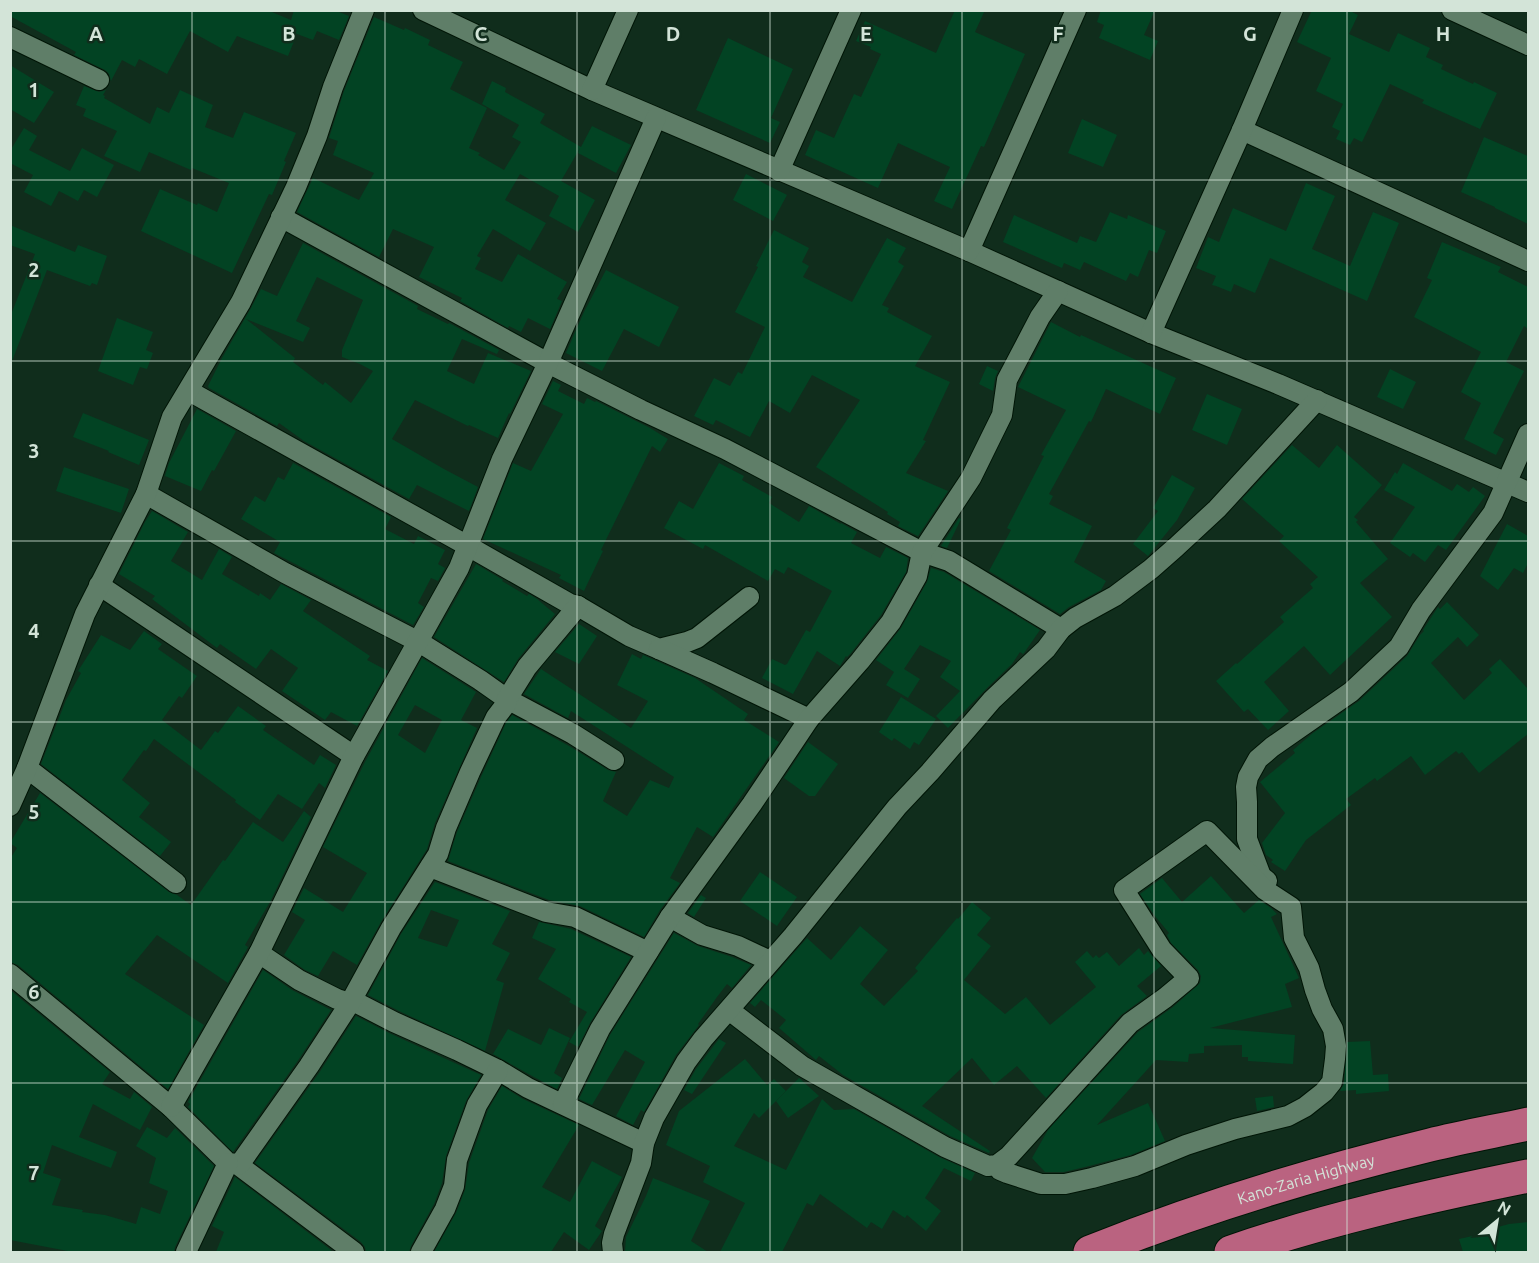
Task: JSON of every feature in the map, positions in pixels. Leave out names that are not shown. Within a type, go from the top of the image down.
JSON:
[{"type":"highway","name":"Kano-Zaria Highway","points":[[1090,1252],[1222,1204],[1322,1174],[1431,1144],[1528,1124]]},
{"type":"highway","points":[[1231,1252],[1341,1219],[1528,1176]]},
{"type":"street","points":[[10,806],[27,768],[85,614],[146,494],[172,417],[241,302],[296,187],[364,10]]},
{"type":"street","points":[[423,10],[592,90],[969,251],[1151,333],[1317,400],[1528,492]]},
{"type":"street","points":[[592,90],[628,10]]},
{"type":"street","points":[[779,171],[851,10]]},
{"type":"street","points":[[969,251],[1076,10]]},
{"type":"street","points":[[1151,333],[1293,10]]},
{"type":"street","points":[[1452,10],[1528,45]]},
{"type":"street","points":[[10,37],[99,80]]},
{"type":"street","points":[[171,1107],[259,953],[354,756],[459,568],[502,459],[548,363],[656,117]]},
{"type":"street","points":[[1242,130],[1528,261]]},
{"type":"street","points":[[281,217],[548,363],[725,449],[922,552],[949,561],[1061,629]]},
{"type":"street","points":[[563,1104],[600,1029],[670,916],[752,804],[809,719],[891,622],[917,576],[922,552],[971,478],[1002,415],[1007,380],[1040,317],[1058,291]]},
{"type":"street","points":[[189,391],[629,636],[809,719]]},
{"type":"street","points":[[613,1252],[614,1234],[641,1163],[644,1143],[654,1118],[686,1062],[703,1039],[793,936],[897,807],[992,700],[1046,649],[1061,629],[1075,618],[1115,596],[1176,547],[1217,509],[1317,400]]},
{"type":"street","points":[[1276,898],[1276,891],[1261,876],[1246,838],[1248,777],[1258,759],[1351,692],[1398,647],[1421,610],[1493,513],[1528,434]]},
{"type":"street","points":[[146,494],[285,573],[419,642],[507,699],[573,734],[614,760]]},
{"type":"street","points":[[99,585],[354,756]]},
{"type":"street","points":[[658,649],[697,638],[749,597]]},
{"type":"street","points":[[186,1252],[234,1164],[304,1073],[350,1003],[391,928],[438,854],[446,828],[496,717],[527,667],[578,606]]},
{"type":"street","points":[[27,768],[176,883]]},
{"type":"street","points":[[729,1010],[802,1066],[945,1147],[988,1166],[997,1165],[1010,1156],[1131,1023],[1189,978],[1162,950],[1124,890],[1207,831],[1265,890],[1291,907],[1294,938],[1309,968],[1322,1009],[1333,1029],[1336,1046],[1332,1082],[1324,1092],[1305,1107],[1288,1116],[1235,1129],[1186,1145],[1135,1166],[1083,1180],[1065,1184],[1041,1184],[1000,1170],[997,1165]]},
{"type":"street","points":[[430,867],[546,912],[575,917],[648,952]]},
{"type":"street","points":[[670,916],[702,934],[738,946],[770,961]]},
{"type":"street","points":[[259,953],[299,980],[337,999],[357,1003],[458,1050],[528,1088],[644,1143]]},
{"type":"street","points":[[10,974],[171,1107],[234,1164],[354,1252]]},
{"type":"street","points":[[421,1252],[445,1209],[453,1186],[457,1160],[477,1105],[498,1070]]},
{"type":"building","points":[[10,10],[267,10],[291,20],[294,10],[334,10],[349,16],[339,40],[317,31],[313,40],[297,34],[288,56],[237,36],[228,52],[190,31],[167,74],[139,59],[135,67],[122,60],[111,81],[105,70],[74,55],[76,52],[10,16]]},
{"type":"building","points":[[955,10],[985,10],[975,32],[1025,54],[984,147],[981,146],[952,209],[934,201],[950,167],[898,143],[878,188],[805,155],[816,130],[834,138],[854,94],[861,97],[881,54],[856,41],[865,21],[936,53]]},
{"type":"building","points":[[1101,10],[1155,10],[1144,35],[1158,41],[1150,60],[1099,38],[1104,25],[1097,22]]},
{"type":"building","points":[[1312,10],[1348,10],[1358,15],[1349,34],[1389,52],[1398,33],[1430,48],[1426,57],[1443,65],[1441,69],[1497,93],[1480,129],[1422,103],[1424,100],[1390,84],[1362,142],[1354,138],[1350,145],[1336,139],[1340,131],[1332,127],[1343,104],[1316,91],[1331,58],[1297,42]]},
{"type":"building","points":[[374,17],[430,40],[428,45],[463,62],[450,89],[487,108],[469,148],[504,170],[521,142],[512,137],[519,125],[482,104],[492,81],[506,88],[505,92],[545,114],[540,123],[581,147],[592,126],[631,145],[616,173],[578,153],[580,148],[561,181],[595,200],[578,232],[549,216],[559,196],[520,174],[505,200],[546,223],[530,251],[493,229],[477,256],[481,258],[475,269],[502,282],[518,254],[567,282],[557,299],[562,301],[550,329],[528,318],[521,332],[509,326],[508,328],[460,301],[462,298],[419,277],[434,247],[393,229],[379,257],[297,212],[313,178],[359,200],[374,173],[333,155],[338,141],[329,138],[344,91]]},
{"type":"building","points":[[728,38],[793,69],[771,118],[780,122],[770,143],[696,110]]},
{"type":"building","points":[[10,65],[54,92],[34,123],[10,109]]},
{"type":"building","points":[[84,86],[99,92],[106,90],[104,98],[150,124],[157,107],[169,113],[180,90],[213,105],[205,127],[233,138],[244,112],[296,133],[272,195],[269,194],[232,273],[141,231],[160,189],[217,212],[229,183],[149,152],[140,172],[104,156],[117,131],[83,116],[86,109],[76,105]]},
{"type":"building","points":[[1082,119],[1117,135],[1103,167],[1068,153]]},
{"type":"building","points":[[24,128],[37,136],[29,150],[70,171],[82,148],[114,165],[97,197],[84,190],[78,201],[59,191],[51,206],[24,192],[33,175],[10,163],[10,151]]},
{"type":"building","points":[[1484,137],[1528,156],[1528,224],[1461,192]]},
{"type":"building","points":[[746,174],[787,195],[773,221],[733,200]]},
{"type":"building","points":[[1306,183],[1335,196],[1312,249],[1350,266],[1373,212],[1399,223],[1367,301],[1270,258],[1255,293],[1234,284],[1231,292],[1212,285],[1216,276],[1196,268],[1208,237],[1219,242],[1233,208],[1286,231]]},
{"type":"building","points":[[1110,212],[1127,219],[1128,215],[1166,231],[1157,253],[1149,250],[1138,277],[1130,273],[1126,281],[1084,262],[1080,270],[1064,263],[1062,268],[1003,242],[1014,215],[1077,243],[1080,236],[1096,242]]},
{"type":"building","points":[[10,225],[75,252],[78,245],[107,256],[97,285],[92,283],[90,286],[47,270],[12,361],[10,361],[10,317],[35,254],[10,245]]},
{"type":"building","points":[[774,230],[809,248],[802,262],[809,266],[803,277],[852,302],[887,238],[906,248],[898,262],[904,266],[882,305],[889,308],[887,312],[932,336],[915,366],[950,382],[923,440],[926,441],[906,473],[948,491],[918,536],[898,526],[900,522],[887,514],[888,512],[816,467],[860,400],[812,375],[790,413],[769,401],[750,437],[716,420],[713,425],[694,416],[714,378],[730,386],[738,372],[742,374],[765,327],[735,312]]},
{"type":"building","points":[[1442,242],[1501,267],[1498,272],[1528,287],[1528,329],[1524,326],[1506,362],[1524,371],[1493,433],[1504,439],[1496,455],[1464,439],[1481,403],[1461,392],[1481,352],[1414,317],[1432,280],[1427,278]]},
{"type":"building","points":[[303,243],[418,306],[417,309],[499,350],[497,354],[462,339],[447,371],[474,384],[488,353],[531,371],[498,438],[415,400],[392,439],[478,487],[469,511],[417,485],[409,499],[304,441],[279,423],[277,426],[209,388],[222,358],[261,289],[277,296]],"holes":[[[317,277],[363,300],[342,350],[342,357],[373,371],[351,403],[325,382],[323,385],[293,362],[295,358],[246,319],[303,342],[310,328],[296,321]]]},
{"type":"building","points":[[606,270],[679,307],[659,347],[624,329],[602,371],[566,353]]},
{"type":"building","points":[[117,318],[153,332],[146,350],[153,353],[147,369],[140,367],[133,385],[98,371]]},
{"type":"building","points":[[1051,322],[1080,337],[1081,335],[1176,378],[1160,414],[1106,389],[1091,422],[1089,421],[1049,494],[1053,496],[1049,504],[1092,526],[1074,562],[1106,581],[1101,590],[1060,614],[989,571],[1011,530],[1007,528],[1044,456],[1041,455],[1066,410],[1018,387]]},
{"type":"building","points":[[987,366],[998,371],[993,391],[979,384]]},
{"type":"building","points":[[1390,369],[1416,382],[1403,409],[1377,397]]},
{"type":"building","points":[[553,381],[561,385],[558,391],[584,404],[587,398],[596,401],[668,439],[660,452],[652,446],[601,550],[603,551],[584,591],[559,578],[561,575],[483,539],[513,463],[531,471],[563,414],[542,404]]},
{"type":"building","points":[[1207,394],[1242,409],[1227,445],[1192,430]]},
{"type":"building","points":[[197,409],[236,431],[201,491],[165,476],[169,463]]},
{"type":"building","points":[[83,413],[149,440],[139,465],[73,437]]},
{"type":"building","points":[[1292,445],[1319,468],[1337,445],[1382,485],[1354,517],[1388,559],[1360,583],[1392,617],[1330,675],[1304,646],[1264,682],[1289,711],[1268,730],[1248,709],[1244,712],[1216,681],[1284,622],[1280,617],[1313,588],[1310,584],[1318,577],[1279,541],[1284,536],[1242,499]]},
{"type":"building","points":[[293,463],[391,517],[385,529],[414,544],[418,536],[445,550],[438,564],[445,568],[438,581],[431,578],[418,603],[424,607],[413,625],[274,553],[280,542],[241,519],[255,496],[265,502],[278,477],[284,480]]},
{"type":"building","points":[[719,463],[744,476],[742,480],[772,497],[769,503],[799,522],[809,506],[857,532],[851,543],[880,558],[886,547],[908,558],[906,572],[881,615],[851,653],[846,656],[840,666],[817,651],[793,694],[762,678],[772,659],[787,664],[806,630],[810,632],[832,591],[788,567],[784,574],[775,569],[768,581],[705,545],[703,549],[664,528],[679,501],[693,509]]},
{"type":"building","points":[[1403,463],[1452,491],[1457,484],[1469,492],[1473,487],[1485,496],[1446,550],[1438,545],[1425,562],[1413,553],[1410,557],[1390,543],[1415,507],[1384,490]]},
{"type":"building","points":[[64,467],[129,489],[121,513],[56,491]]},
{"type":"building","points":[[1172,475],[1195,488],[1177,520],[1148,556],[1133,544],[1158,511],[1153,508]]},
{"type":"building","points":[[152,511],[188,532],[171,561],[202,580],[219,549],[232,557],[222,574],[270,600],[281,584],[311,600],[303,611],[370,656],[367,660],[388,671],[357,726],[331,712],[325,720],[282,691],[298,668],[271,649],[256,669],[220,644],[217,648],[152,599],[155,596],[119,574]]},
{"type":"building","points":[[959,518],[961,519],[947,548],[941,546]]},
{"type":"building","points":[[1507,524],[1528,536],[1528,563],[1523,573],[1514,568],[1498,590],[1480,576]]},
{"type":"building","points":[[476,564],[527,596],[529,594],[537,599],[555,614],[518,659],[504,682],[434,637]]},
{"type":"building","points":[[931,568],[944,572],[1040,630],[1024,653],[1020,652],[1012,664],[948,728],[936,716],[960,691],[940,677],[951,661],[920,645],[904,669],[920,679],[908,698],[886,685],[894,672],[876,660],[901,628],[927,582]]},
{"type":"building","points":[[1447,602],[1479,635],[1467,647],[1458,637],[1431,663],[1464,700],[1492,673],[1489,669],[1500,659],[1528,689],[1528,734],[1479,773],[1462,752],[1459,754],[1456,751],[1425,775],[1411,756],[1377,781],[1375,778],[1346,799],[1351,805],[1306,840],[1285,871],[1271,862],[1273,860],[1266,855],[1262,843],[1285,813],[1260,782],[1295,753],[1293,750],[1313,733],[1359,701],[1407,656],[1438,607],[1440,609]]},
{"type":"building","points":[[579,624],[597,636],[579,664],[555,652]]},
{"type":"building","points":[[144,631],[162,644],[158,649],[197,676],[182,698],[179,696],[162,720],[201,750],[215,731],[218,733],[238,706],[266,726],[263,730],[314,765],[320,755],[336,765],[325,788],[319,783],[302,809],[278,794],[260,820],[154,739],[122,780],[150,803],[139,817],[171,842],[160,856],[41,764],[66,700],[81,673],[78,671],[101,635],[130,650]]},
{"type":"building","points":[[632,654],[641,659],[643,655],[695,678],[748,714],[744,720],[779,742],[713,837],[697,827],[670,878],[680,883],[644,937],[580,906],[549,900],[448,861],[457,832],[481,777],[512,715],[608,770],[616,772],[603,801],[627,816],[650,780],[669,788],[674,777],[571,711],[568,718],[524,694],[541,669],[631,728],[648,701],[617,685]]},
{"type":"building","points":[[422,658],[476,692],[461,720],[477,728],[435,823],[427,849],[357,965],[333,951],[318,976],[284,955],[305,920],[292,912],[304,888],[343,912],[367,873],[323,847],[365,762]],"holes":[[[415,705],[442,720],[425,753],[398,735]]]},
{"type":"building","points":[[901,697],[936,719],[919,745],[914,742],[910,749],[894,738],[892,741],[879,732]]},
{"type":"building","points":[[808,742],[838,764],[815,796],[809,796],[784,778]]},
{"type":"building","points":[[40,793],[169,892],[191,905],[253,822],[283,842],[304,811],[311,817],[228,983],[157,935],[125,974],[204,1025],[168,1089],[18,965],[10,962],[10,859],[17,848],[10,843]]},
{"type":"building","points":[[760,872],[797,897],[777,926],[740,901]]},
{"type":"building","points":[[1211,876],[1244,913],[1259,900],[1277,914],[1271,917],[1299,978],[1285,984],[1292,1007],[1210,1028],[1295,1035],[1293,1064],[1248,1061],[1248,1057],[1242,1057],[1242,1045],[1204,1046],[1204,1053],[1189,1054],[1188,1062],[1156,1060],[1097,1125],[1148,1103],[1165,1141],[1131,1155],[1089,1166],[1064,1172],[1045,1172],[1032,1158],[1048,1130],[1138,1032],[1173,1007],[1200,983],[1201,976],[1198,970],[1171,943],[1167,935],[1169,933],[1140,894],[1162,878],[1182,902]]},
{"type":"building","points":[[435,882],[510,911],[492,944],[510,953],[496,980],[504,983],[485,1051],[368,995],[401,934]],"holes":[[[431,910],[459,920],[447,947],[418,938]]]},
{"type":"building","points":[[701,895],[706,898],[694,917],[688,913]]},
{"type":"building","points":[[972,902],[991,918],[977,935],[991,946],[964,980],[1005,1014],[1026,997],[1050,1025],[1096,987],[1075,962],[1087,951],[1093,958],[1096,955],[1099,958],[1107,952],[1119,966],[1139,948],[1144,955],[1148,951],[1161,966],[1137,986],[1147,996],[1121,1015],[1046,1098],[1017,1066],[994,1085],[972,1058],[922,1106],[990,1151],[989,1153],[950,1136],[843,1075],[819,1056],[816,1060],[779,1028],[786,1020],[761,1000],[755,1007],[750,1003],[807,938],[831,960],[860,926],[888,950],[860,984],[884,1006],[918,971],[915,968]]},
{"type":"building","points":[[539,922],[571,929],[631,957],[590,1023],[578,1047],[569,1042],[587,1012],[569,1002],[571,999],[538,979],[556,949],[532,938]]},
{"type":"building","points":[[674,933],[698,946],[751,965],[732,988],[727,984],[717,997],[676,1055],[644,1112],[641,1110],[633,1125],[616,1116],[645,1062],[625,1050],[592,1105],[579,1099],[610,1035]]},
{"type":"building","points":[[263,970],[292,990],[331,1010],[233,1152],[188,1107],[190,1104],[188,1102]]},
{"type":"building","points":[[10,990],[110,1072],[102,1084],[130,1099],[134,1092],[152,1107],[140,1130],[93,1104],[79,1137],[117,1152],[111,1168],[52,1145],[43,1173],[61,1179],[52,1205],[83,1210],[82,1212],[105,1215],[136,1224],[141,1207],[160,1214],[168,1191],[149,1183],[156,1158],[136,1146],[147,1127],[167,1138],[175,1128],[214,1166],[174,1252],[73,1252],[10,1240]]},
{"type":"building","points":[[356,1016],[481,1075],[466,1101],[446,1156],[442,1183],[434,1204],[409,1252],[366,1252],[361,1242],[255,1163]]},
{"type":"building","points":[[549,1028],[570,1038],[554,1073],[562,1078],[557,1089],[493,1054],[508,1029],[541,1045]]},
{"type":"building","points":[[719,1039],[726,1043],[692,1094],[684,1090],[696,1069]]},
{"type":"building","points":[[1370,1041],[1373,1075],[1388,1074],[1389,1091],[1356,1094],[1356,1090],[1340,1091],[1344,1084],[1347,1042]]},
{"type":"building","points":[[745,1059],[767,1085],[774,1079],[786,1091],[759,1118],[754,1113],[734,1146],[786,1170],[822,1099],[834,1110],[854,1109],[939,1157],[975,1173],[971,1181],[944,1168],[925,1198],[941,1211],[926,1231],[907,1215],[905,1218],[893,1210],[882,1229],[871,1222],[867,1228],[820,1194],[813,1206],[807,1203],[782,1252],[720,1252],[745,1203],[703,1182],[710,1166],[666,1145],[679,1111]]},
{"type":"building","points":[[799,1078],[819,1096],[788,1118],[776,1101]]},
{"type":"building","points":[[502,1086],[523,1099],[579,1125],[542,1187],[570,1202],[592,1161],[622,1177],[595,1226],[602,1231],[589,1250],[564,1232],[551,1252],[434,1252],[456,1213],[465,1190],[469,1163],[488,1110]]},
{"type":"building","points":[[1273,1096],[1274,1107],[1257,1111],[1255,1098]]},
{"type":"building","points":[[235,1177],[331,1250],[330,1252],[216,1252],[224,1232],[212,1226]]},
{"type":"building","points":[[653,1178],[710,1201],[691,1241],[708,1252],[625,1252],[626,1237]]},
{"type":"building","points":[[1528,1222],[1528,1252],[1463,1252],[1459,1239],[1509,1224]]}]
